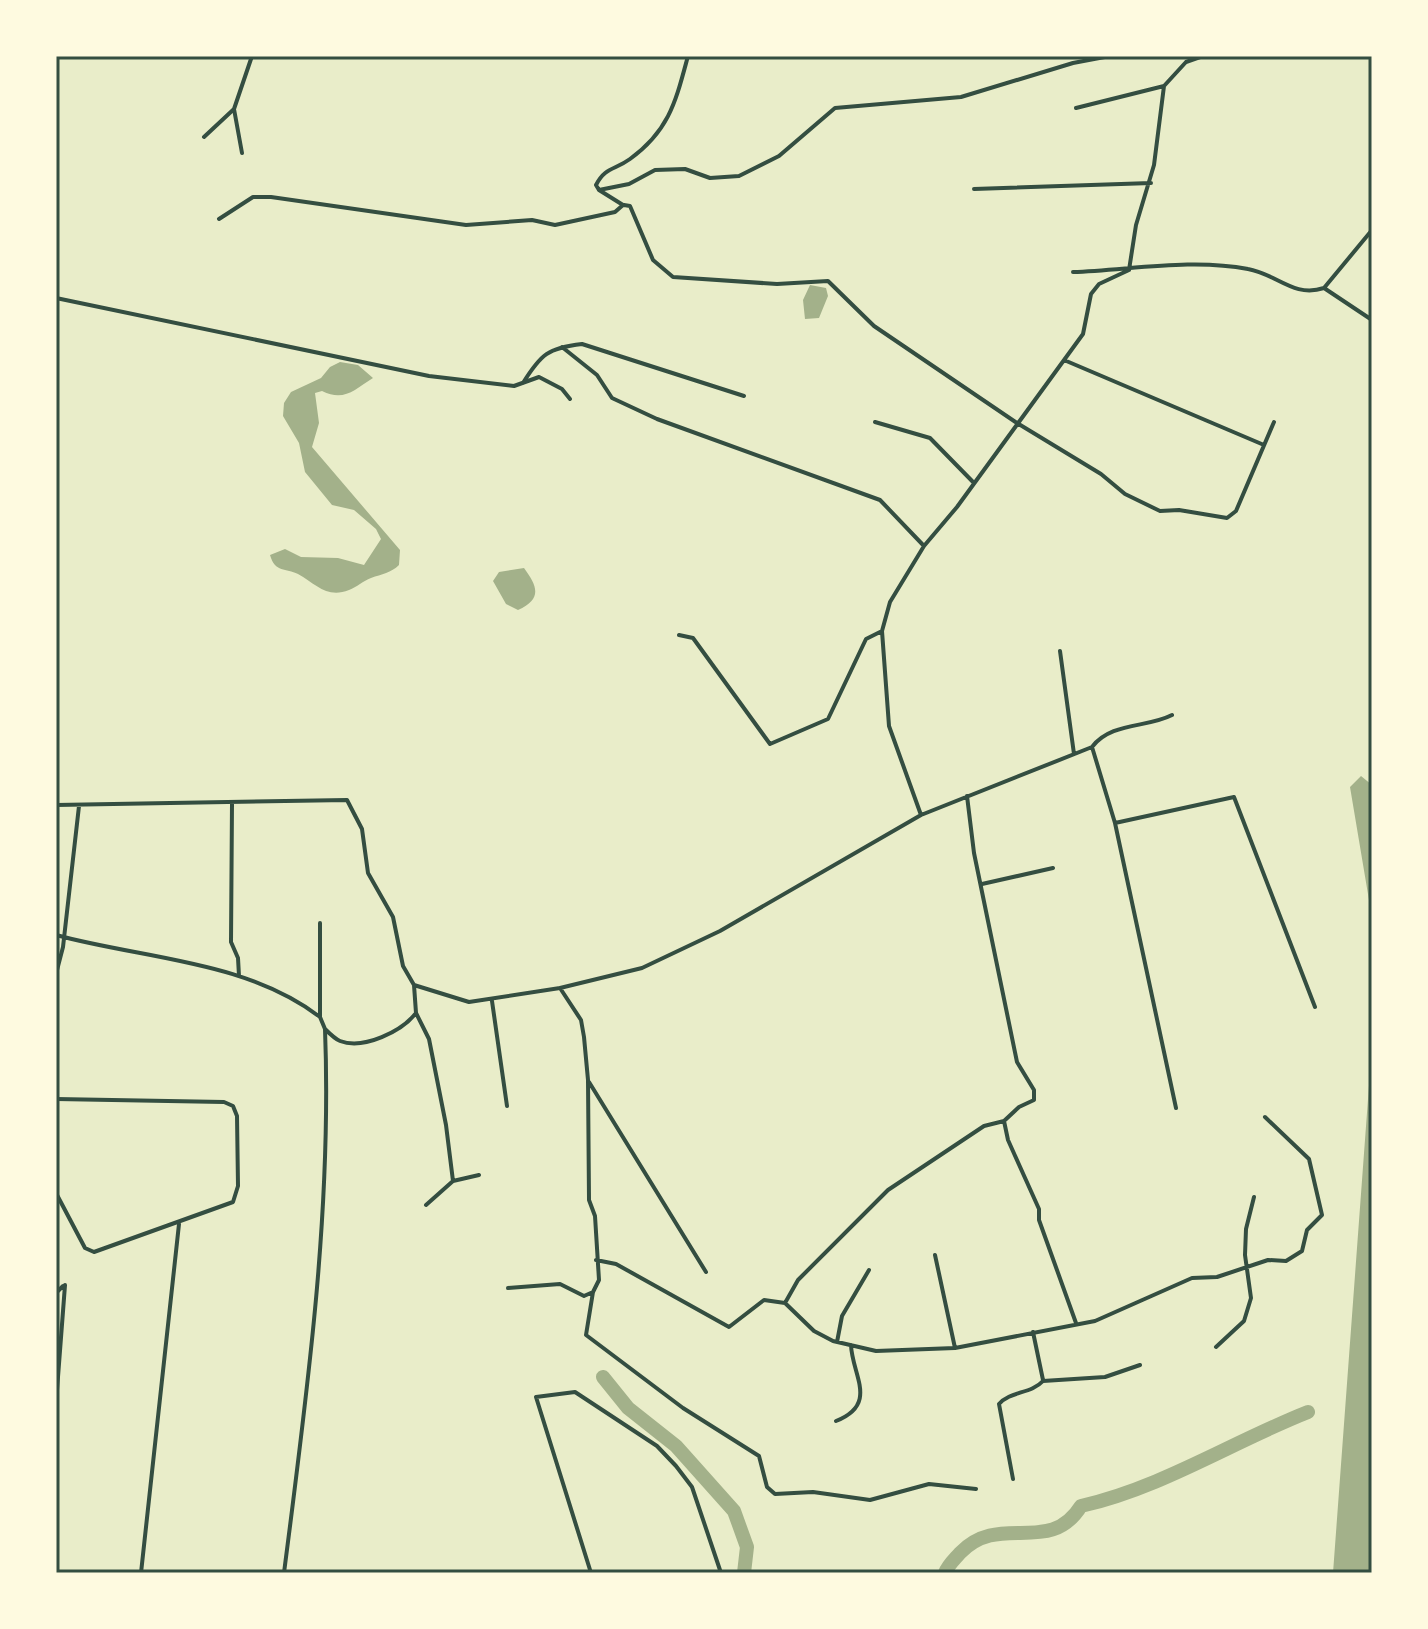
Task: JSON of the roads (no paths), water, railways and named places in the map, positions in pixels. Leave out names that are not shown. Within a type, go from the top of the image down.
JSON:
[{"type":"street","points":[[204,137],[234,109],[252,56]]},
{"type":"street","points":[[688,56],[672,115],[629,160],[604,170],[596,185],[623,205],[630,206],[660,269],[673,277],[777,284],[828,281],[874,326],[1017,423],[1101,474],[1125,494],[1152,508],[1227,518],[1236,511],[1274,422]]},
{"type":"street","points":[[599,190],[629,184],[655,170],[685,169],[710,178],[739,176],[779,156],[835,108],[961,97],[1073,63],[1110,56]]},
{"type":"street","points":[[1129,270],[1136,225],[1151,183],[1164,86],[1184,58],[1203,56]]},
{"type":"street","points":[[1076,108],[1164,86]]},
{"type":"street","points":[[234,109],[242,153]]},
{"type":"street","points":[[974,189],[1151,183]]},
{"type":"street","points":[[219,219],[253,197],[466,225],[532,220],[555,225],[615,212],[623,205]]},
{"type":"street","points":[[1073,272],[1204,265],[1251,269],[1303,292],[1324,288],[1372,230]]},
{"type":"street","points":[[921,815],[889,726],[882,631],[890,602],[924,546],[1083,334],[1091,294],[1099,284],[1129,270]]},
{"type":"street","points":[[1324,288],[1372,320]]},
{"type":"street","points":[[56,298],[429,376],[514,386],[539,377],[562,389],[570,399]]},
{"type":"street","points":[[523,383],[540,356],[562,347],[582,344],[744,396]]},
{"type":"street","points":[[562,347],[597,375],[612,398],[657,419],[880,500],[924,546]]},
{"type":"street","points":[[1064,360],[1265,446]]},
{"type":"street","points":[[875,422],[930,438],[974,483]]},
{"type":"street","points":[[679,635],[693,638],[770,744],[828,719],[866,639],[882,631]]},
{"type":"street","points":[[1060,651],[1074,754]]},
{"type":"street","points":[[414,985],[447,998],[492,1001],[642,968],[720,931],[921,815],[1092,747],[1100,736],[1159,722],[1172,715]]},
{"type":"street","points":[[1092,747],[1115,823],[1176,1108]]},
{"type":"street","points":[[785,1303],[798,1280],[888,1190],[984,1126],[1004,1121],[1019,1107],[1034,1100],[1034,1090],[1017,1062],[974,853],[967,796]]},
{"type":"street","points":[[1115,823],[1234,797],[1315,1007]]},
{"type":"street","points":[[56,805],[347,800],[362,829],[368,873],[393,917],[403,966],[414,985],[416,1013],[429,1039],[453,1181]]},
{"type":"street","points":[[232,803],[231,942],[238,958],[239,976]]},
{"type":"street","points":[[56,974],[79,806]]},
{"type":"street","points":[[982,884],[1053,868]]},
{"type":"street","points":[[284,1573],[313,1334],[328,1117],[325,1029],[320,1017],[320,923]]},
{"type":"street","points":[[59,936],[239,976],[283,992],[320,1017]]},
{"type":"street","points":[[560,988],[581,1020],[588,1080],[587,1170],[589,1200],[595,1216],[599,1280],[593,1292],[586,1335],[683,1408],[759,1456],[767,1487],[775,1494],[813,1492],[870,1500],[929,1484],[976,1489]]},
{"type":"street","points":[[492,1001],[507,1106]]},
{"type":"street","points":[[325,1029],[339,1041],[357,1043],[396,1031],[416,1013]]},
{"type":"street","points":[[588,1080],[706,1272]]},
{"type":"street","points":[[56,1099],[224,1102],[233,1106],[237,1116],[237,1194],[233,1202],[179,1224],[94,1252],[85,1248],[56,1193]]},
{"type":"street","points":[[596,1260],[616,1264],[643,1277],[729,1327],[764,1300],[785,1303],[814,1331],[837,1342],[876,1351],[955,1348],[1095,1321],[1192,1278],[1247,1269],[1268,1260],[1286,1261],[1302,1251],[1307,1230],[1322,1215],[1309,1159],[1265,1117]]},
{"type":"street","points":[[1004,1121],[1008,1140],[1039,1209],[1039,1220],[1076,1323]]},
{"type":"street","points":[[426,1205],[453,1181],[479,1175]]},
{"type":"street","points":[[1216,1347],[1244,1321],[1251,1298],[1246,1229],[1254,1197]]},
{"type":"street","points":[[141,1573],[179,1224]]},
{"type":"street","points":[[935,1255],[955,1348]]},
{"type":"street","points":[[837,1342],[842,1316],[869,1270]]},
{"type":"street","points":[[508,1288],[560,1284],[584,1296],[593,1292]]},
{"type":"street","points":[[56,1293],[65,1285],[56,1403]]},
{"type":"street","points":[[1033,1332],[1043,1381]]},
{"type":"street","points":[[836,1421],[849,1416],[859,1404],[861,1378],[852,1363],[851,1345]]},
{"type":"street","points":[[1013,1479],[999,1404],[1003,1399],[1037,1388],[1043,1381],[1105,1377],[1140,1365]]},
{"type":"street","points":[[591,1573],[536,1397],[575,1392],[657,1446],[692,1487],[721,1573]]},
{"type":"waterway","points":[[603,1377],[628,1408],[676,1446],[734,1511],[747,1547],[744,1573]]},
{"type":"waterway","points":[[945,1573],[960,1553],[975,1541],[991,1535],[1054,1529],[1068,1521],[1081,1506],[1140,1488],[1308,1412]]}]
